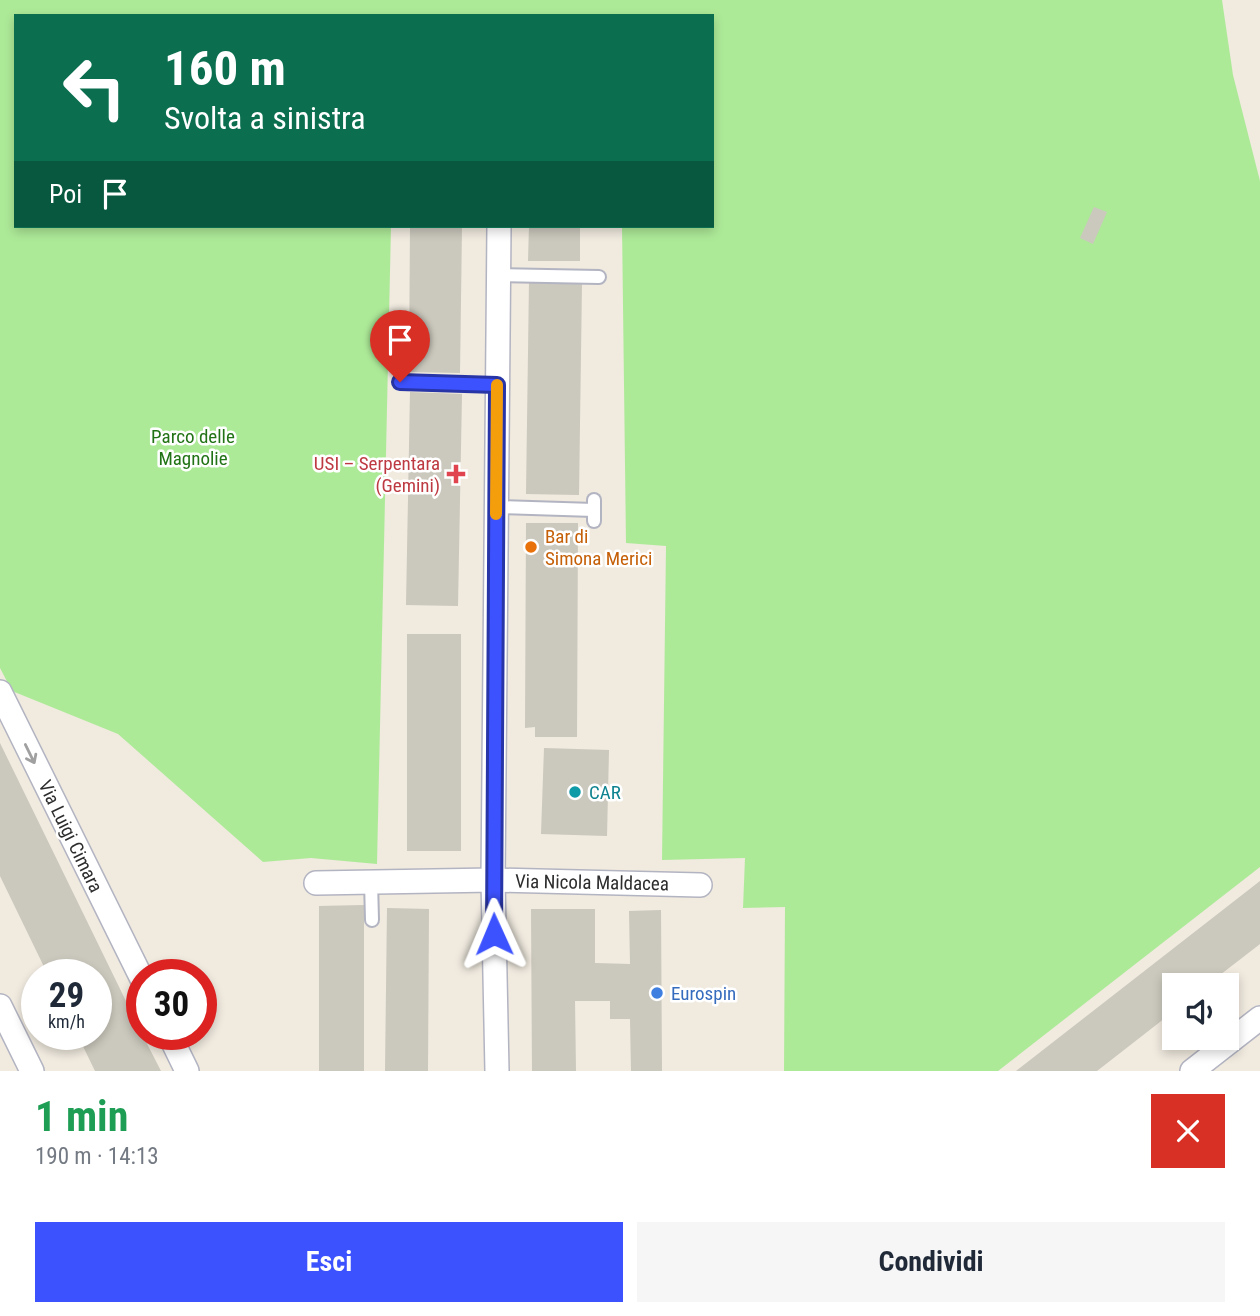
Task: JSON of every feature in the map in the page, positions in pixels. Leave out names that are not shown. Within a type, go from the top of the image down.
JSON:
[{"type":"street","points":[[497,1071],[493,880],[499,228]]},
{"type":"street","name":"Via Luigi Cimara","points":[[0,692],[132,959]]},
{"type":"street","name":"Via Nicola Maldacea","points":[[316,883],[493,880],[700,885]]},
{"type":"street","points":[[0,1006],[32,1071]]},
{"type":"street","points":[[1192,1071],[1260,1018]]},
{"type":"street","points":[[177,1050],[187,1071]]},
{"type":"lane","points":[[498,275],[599,277]]},
{"type":"lane","points":[[400,382],[497,385]]},
{"type":"lane","points":[[496,508],[594,510]]},
{"type":"lane","points":[[371,881],[372,920]]},
{"type":"green space","name":"Parco delle Magnolie","points":[[0,0],[1222,0],[1233,75],[1260,181],[1260,867],[998,1071],[784,1071],[785,907],[743,908],[745,858],[662,860],[666,546],[626,543],[622,228],[714,228],[714,14],[14,14],[14,228],[391,228],[377,864],[311,858],[263,862],[118,734],[12,691],[0,668]]},
{"type":"building","points":[[1094,207],[1107,212],[1093,244],[1080,238]]},
{"type":"building","points":[[410,228],[462,228],[460,373],[409,372]]},
{"type":"building","points":[[529,228],[580,228],[580,261],[528,261]]},
{"type":"building","points":[[529,281],[582,282],[579,495],[526,494]]},
{"type":"building","points":[[410,392],[462,394],[458,606],[406,605]]},
{"type":"building","points":[[526,523],[578,523],[577,737],[535,737],[535,727],[525,728]]},
{"type":"building","points":[[407,634],[461,634],[461,851],[407,851]]},
{"type":"building","points":[[0,743],[105,959],[40,959],[0,876]]},
{"type":"building","name":"CAR","points":[[544,748],[609,750],[607,836],[541,834]]},
{"type":"building","points":[[1260,881],[1260,944],[1223,973],[1162,973],[1162,1020],[1097,1071],[1016,1071]]},
{"type":"building","points":[[364,905],[364,1071],[319,1071],[319,906]]},
{"type":"building","points":[[387,908],[429,909],[428,1071],[385,1071]]},
{"type":"building","points":[[531,909],[595,909],[595,963],[630,964],[629,911],[661,910],[662,1071],[631,1071],[630,1019],[610,1019],[610,1001],[575,1001],[576,1071],[532,1071]]},
{"type":"building","points":[[112,973],[126,1001],[126,1050],[150,1050],[161,1071],[95,1071],[85,1050],[112,1050]]},
{"type":"slow traffic","points":[[496,514],[497,385]]},
{"type":"place","name":"USI – Serpentara (Gemini)","points":[[456,474]]},
{"type":"place","name":"Bar di Simona Merici","points":[[531,547]]},
{"type":"place","name":"CAR","points":[[575,792]]},
{"type":"place","name":"Eurospin","points":[[657,993]]},
{"type":"route","points":[[400,382],[497,385],[494,934]]}]
